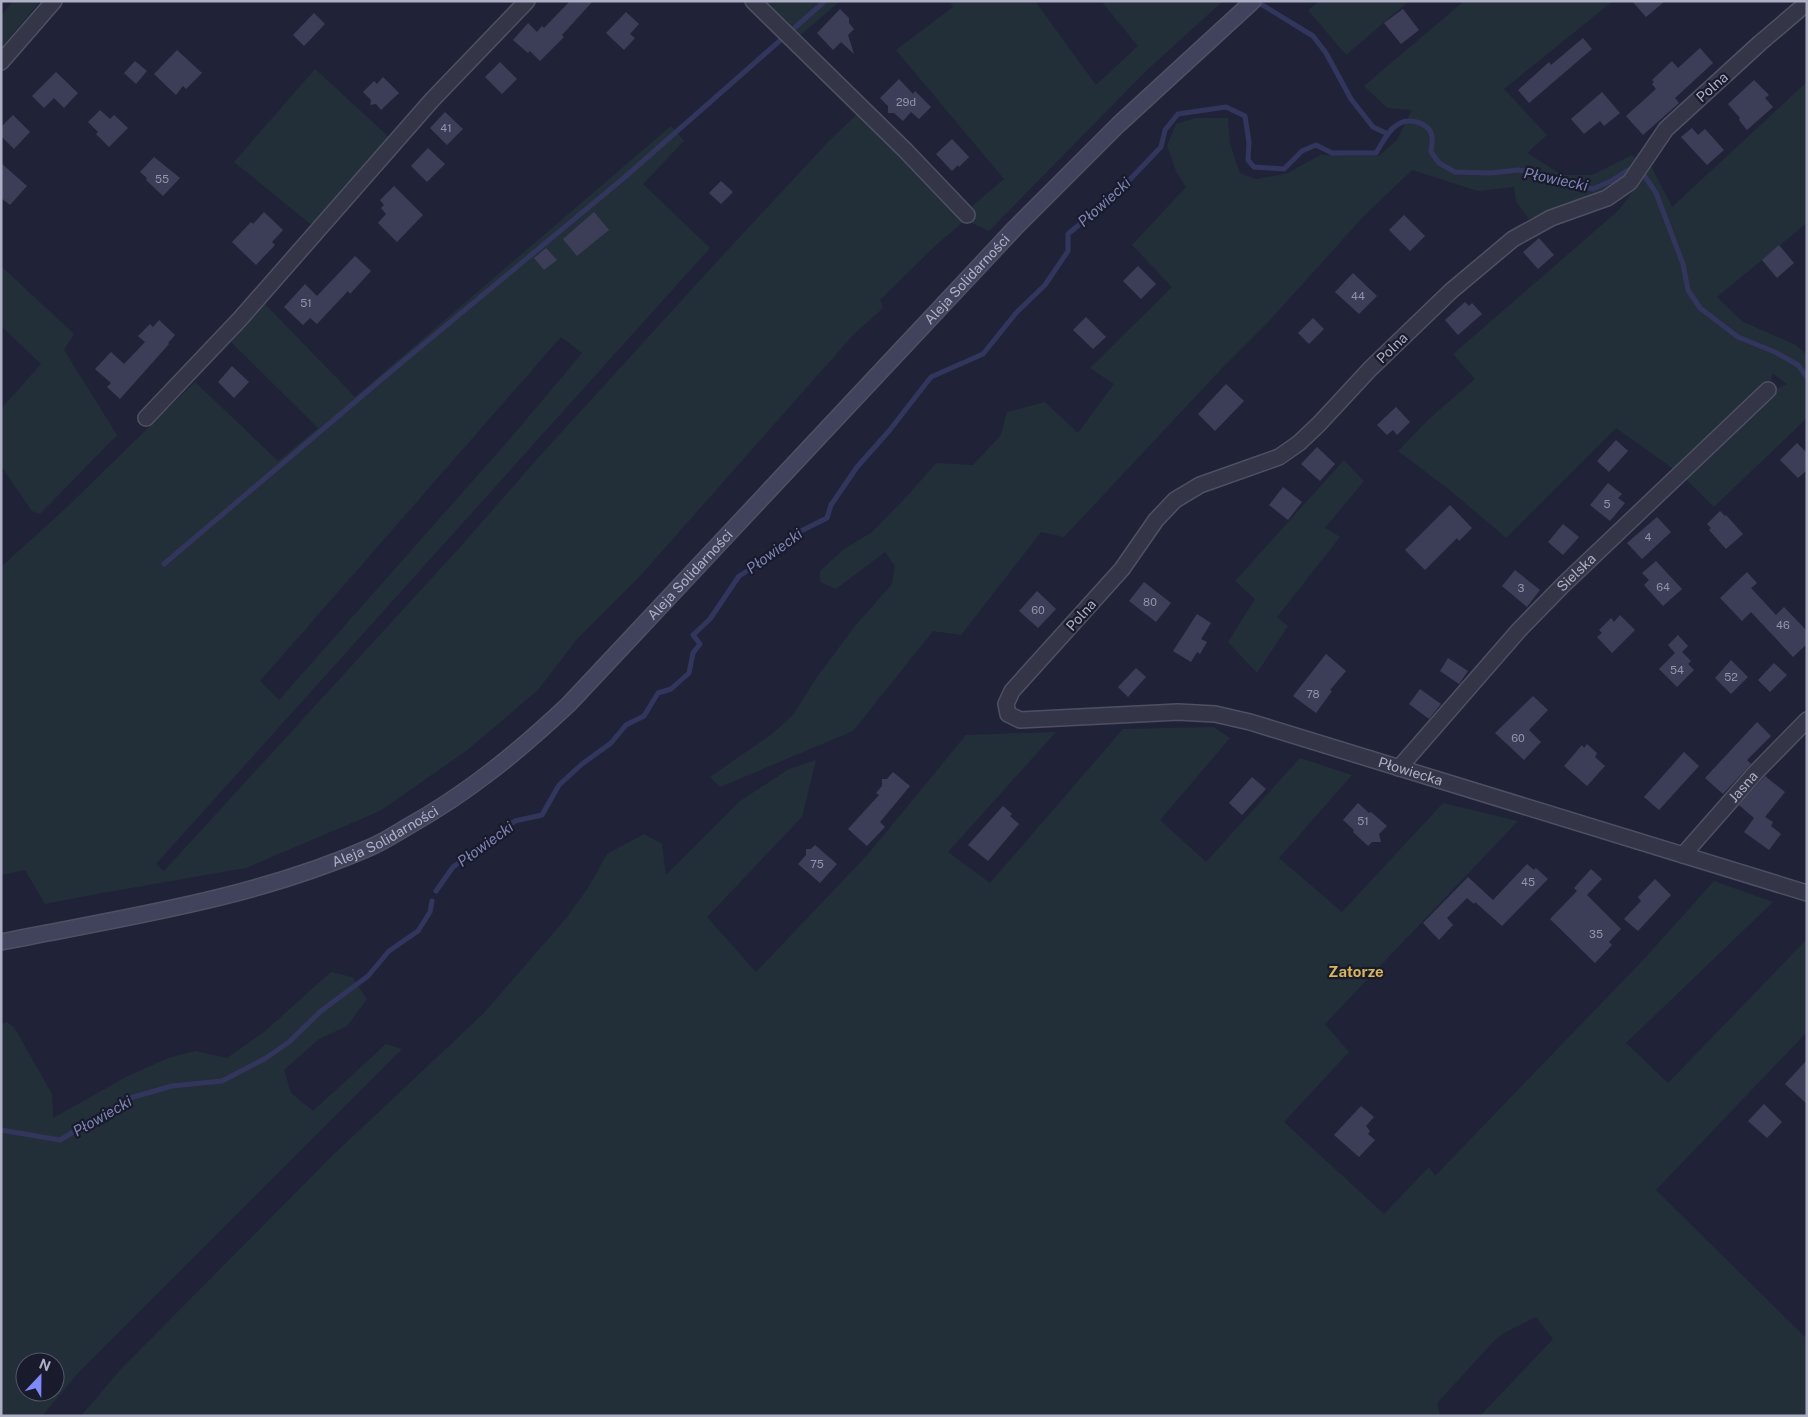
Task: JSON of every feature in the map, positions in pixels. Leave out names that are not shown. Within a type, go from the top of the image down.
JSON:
[{"type":"main road","name":"Aleja Solidarności","points":[[1,942],[204,902],[254,889],[310,871],[372,847],[439,810],[483,779],[527,744],[569,704],[1022,221],[1118,125],[1253,1]]},
{"type":"street","points":[[1,62],[54,1]]},
{"type":"street","points":[[146,418],[240,319],[432,100],[527,1]]},
{"type":"street","points":[[753,1],[905,150],[967,215]]},
{"type":"street","name":"Polna","points":[[1008,714],[1006,704],[1012,691],[1122,569],[1156,520],[1175,500],[1200,485],[1279,457],[1299,443],[1370,369],[1429,312],[1514,239],[1550,218],[1607,198],[1630,182],[1666,129],[1807,3]]},
{"type":"street","name":"Sielska","points":[[1399,768],[1520,629],[1564,584],[1768,390]]},
{"type":"street","name":"Płowiecka","points":[[1008,714],[1020,720],[1169,712],[1215,714],[1250,722],[1807,893]]},
{"type":"street","name":"Jasna","points":[[1683,855],[1756,772],[1807,720]]},
{"type":"shaded area","points":[[13,1],[40,1],[1,48],[1,16]]},
{"type":"shaded area","points":[[758,1],[840,1],[797,38]]},
{"type":"shaded area","points":[[949,1],[1035,1],[1096,85],[1138,46],[1101,1],[1223,1],[1146,71],[989,231],[965,220],[971,207],[1004,179],[896,50],[953,7]]},
{"type":"shaded area","points":[[1319,1],[1409,1],[1346,55],[1308,10]]},
{"type":"shaded area","points":[[1464,1],[1613,1],[1504,89],[1547,135],[1527,153],[1562,175],[1592,175],[1632,155],[1637,159],[1621,183],[1585,199],[1529,219],[1516,202],[1514,187],[1478,191],[1412,170],[1364,216],[1269,321],[1224,366],[1064,537],[1041,532],[961,635],[933,631],[853,731],[720,787],[710,777],[772,734],[793,715],[817,677],[855,626],[892,584],[895,566],[885,552],[836,589],[820,582],[820,571],[843,550],[872,532],[936,463],[973,465],[1001,435],[1007,412],[1045,402],[1078,433],[1114,384],[1090,368],[1172,287],[1132,245],[1186,187],[1176,171],[1167,146],[1176,124],[1195,118],[1228,118],[1230,144],[1240,173],[1256,179],[1288,173],[1320,155],[1379,156],[1397,140],[1412,110],[1387,108],[1364,86]]},
{"type":"shaded area","points":[[315,69],[391,139],[313,226],[234,162]]},
{"type":"shaded area","points":[[1807,82],[1807,223],[1717,297],[1743,322],[1796,345],[1807,355],[1807,418],[1714,507],[1683,476],[1774,390],[1787,384],[1772,373],[1771,381],[1675,470],[1616,428],[1506,538],[1451,491],[1398,451],[1429,419],[1475,379],[1453,354],[1619,210],[1651,166],[1672,207]]},
{"type":"shaded area","points":[[858,113],[965,220],[934,247],[880,300],[883,308],[853,335],[641,575],[578,638],[537,691],[466,751],[380,811],[246,868],[45,904],[25,870],[1,875],[1,567],[65,509],[195,382],[278,461],[318,428],[230,341],[264,303],[355,397],[671,126],[684,141],[643,184],[710,248],[156,864],[164,871],[462,545],[538,458],[712,267],[828,142]],"holes":[[[561,337],[582,353],[515,433],[279,700],[260,681]]]},
{"type":"shaded area","points":[[1,266],[74,334],[64,350],[117,435],[40,514],[32,511],[1,466],[1,409],[41,364],[1,326]]},
{"type":"shaded area","points":[[1344,460],[1364,481],[1325,528],[1340,537],[1277,617],[1288,626],[1257,673],[1228,642],[1255,599],[1235,581]]},
{"type":"shaded area","points":[[1213,727],[1230,738],[1160,820],[1206,862],[1300,758],[1352,775],[1279,858],[1342,912],[1443,803],[1518,821],[1325,1024],[1349,1052],[1284,1122],[1384,1214],[1429,1167],[1435,1176],[1645,958],[1714,881],[1773,902],[1626,1043],[1668,1083],[1807,939],[1807,1032],[1656,1190],[1807,1339],[1807,1416],[1480,1416],[1553,1339],[1536,1317],[1504,1333],[1494,1341],[1437,1403],[1440,1416],[81,1416],[120,1370],[334,1154],[483,1014],[567,917],[588,888],[607,854],[644,834],[662,844],[666,875],[740,801],[789,769],[816,760],[802,817],[707,917],[756,972],[869,853],[966,735],[1056,732],[948,852],[990,883],[1123,729]]},
{"type":"shaded area","points":[[331,972],[352,977],[367,999],[347,1026],[319,1039],[284,1070],[291,1093],[313,1111],[386,1044],[402,1049],[78,1373],[65,1389],[65,1352],[15,1352],[15,1402],[54,1402],[42,1416],[1,1416],[1,1024],[7,1022],[14,1027],[52,1094],[53,1118],[126,1077],[168,1058],[195,1051],[227,1058],[264,1032]]},
{"type":"building","points":[[570,1],[593,1],[562,35],[564,37],[540,61],[530,51],[528,53],[513,40],[528,23],[537,32],[542,26],[544,28]]},
{"type":"building","points":[[1632,1],[1665,1],[1646,17]]},
{"type":"building","points":[[840,9],[849,18],[849,23],[854,29],[848,35],[854,54],[841,42],[833,50],[817,33]]},
{"type":"building","points":[[1403,9],[1419,30],[1401,44],[1384,23]]},
{"type":"building","points":[[626,12],[639,24],[630,34],[635,38],[624,50],[606,33]]},
{"type":"building","points":[[314,13],[325,24],[304,46],[293,35]]},
{"type":"building","points":[[1583,38],[1592,49],[1529,103],[1518,90],[1549,62],[1551,65]]},
{"type":"building","points":[[1700,48],[1713,63],[1675,98],[1679,103],[1643,135],[1626,116],[1656,89],[1652,84],[1654,82],[1652,80],[1672,61],[1678,68]]},
{"type":"building","points":[[177,50],[202,73],[186,89],[183,86],[176,95],[154,74]]},
{"type":"building","points":[[135,61],[147,71],[136,84],[124,73]]},
{"type":"building","points":[[500,62],[517,79],[502,94],[485,77]]},
{"type":"building","points":[[56,72],[78,93],[64,108],[54,98],[44,108],[32,96]]},
{"type":"building","points":[[383,77],[399,93],[381,110],[376,104],[370,105],[371,100],[363,92],[374,81],[377,84]]},
{"type":"building","points":[[899,79],[913,94],[915,91],[931,107],[919,119],[911,112],[903,121],[894,113],[888,113],[888,106],[880,98]]},
{"type":"building","points":[[1754,80],[1769,95],[1765,98],[1773,107],[1747,130],[1728,104]]},
{"type":"building","points":[[1602,92],[1620,113],[1604,126],[1600,121],[1584,134],[1571,119]]},
{"type":"building","points":[[100,110],[110,119],[114,115],[128,128],[109,147],[96,134],[98,132],[88,122]]},
{"type":"building","points":[[445,112],[463,129],[447,145],[430,128]]},
{"type":"building","points":[[13,115],[30,132],[14,149],[1,136],[1,127]]},
{"type":"building","points":[[1692,128],[1698,135],[1705,129],[1724,150],[1707,165],[1681,137]]},
{"type":"building","points":[[952,139],[969,157],[952,171],[936,154]]},
{"type":"building","points":[[428,148],[445,164],[427,182],[411,166]]},
{"type":"building","points":[[154,157],[180,178],[163,196],[140,172]]},
{"type":"building","points":[[1,163],[27,186],[10,205],[1,198]]},
{"type":"building","points":[[721,181],[733,192],[721,204],[709,193]]},
{"type":"building","points":[[394,186],[423,215],[397,242],[378,223],[386,214],[381,208],[384,205],[380,200]]},
{"type":"building","points":[[264,212],[283,230],[272,242],[275,245],[256,265],[232,242],[251,222],[253,224]]},
{"type":"building","points":[[594,212],[609,230],[577,256],[563,239]]},
{"type":"building","points":[[1404,215],[1425,236],[1410,251],[1389,230]]},
{"type":"building","points":[[1539,238],[1554,255],[1538,269],[1523,252]]},
{"type":"building","points":[[1779,245],[1794,263],[1777,278],[1762,260]]},
{"type":"building","points":[[546,248],[557,260],[544,270],[534,258]]},
{"type":"building","points":[[355,256],[371,271],[350,294],[348,291],[317,324],[310,318],[303,325],[284,307],[305,284],[317,296]]},
{"type":"building","points":[[1138,266],[1156,284],[1141,299],[1123,281]]},
{"type":"building","points":[[1353,273],[1377,296],[1359,314],[1335,292]]},
{"type":"building","points":[[1465,302],[1469,306],[1472,303],[1482,314],[1458,335],[1445,320]]},
{"type":"building","points":[[1086,317],[1106,337],[1093,349],[1073,330]]},
{"type":"building","points":[[1313,318],[1324,329],[1309,344],[1298,333]]},
{"type":"building","points":[[159,320],[175,335],[120,399],[107,387],[111,383],[95,369],[111,352],[124,364],[145,342],[138,336],[150,324],[153,327]]},
{"type":"building","points":[[232,366],[249,382],[234,398],[218,382]]},
{"type":"building","points":[[1226,384],[1244,401],[1215,431],[1198,414]]},
{"type":"building","points":[[1396,407],[1410,422],[1397,435],[1393,430],[1387,435],[1377,425]]},
{"type":"building","points":[[1616,440],[1628,451],[1609,472],[1597,461]]},
{"type":"building","points":[[1797,443],[1807,453],[1807,470],[1798,478],[1780,460]]},
{"type":"building","points":[[1317,447],[1335,464],[1320,481],[1301,464]]},
{"type":"building","points":[[1608,483],[1622,494],[1618,498],[1625,503],[1610,521],[1590,505]]},
{"type":"building","points":[[1283,487],[1302,502],[1288,520],[1269,505]]},
{"type":"building","points":[[1450,505],[1472,528],[1459,541],[1457,538],[1425,570],[1405,550]]},
{"type":"building","points":[[1720,511],[1743,534],[1726,549],[1709,530],[1711,528],[1707,524]]},
{"type":"building","points":[[1657,517],[1671,532],[1642,559],[1627,543]]},
{"type":"building","points":[[1563,524],[1579,537],[1563,555],[1548,542]]},
{"type":"building","points":[[1656,561],[1682,589],[1663,606],[1644,585],[1649,580],[1642,573]]},
{"type":"building","points":[[1515,570],[1540,590],[1527,607],[1502,586]]},
{"type":"building","points":[[1747,572],[1757,583],[1751,588],[1776,615],[1784,607],[1807,631],[1807,644],[1793,657],[1751,612],[1742,621],[1720,598]]},
{"type":"building","points":[[1144,582],[1171,603],[1156,622],[1129,601]]},
{"type":"building","points":[[1037,591],[1056,609],[1038,628],[1019,611]]},
{"type":"building","points":[[1197,614],[1211,623],[1201,639],[1207,642],[1200,654],[1197,652],[1191,662],[1173,651]]},
{"type":"building","points":[[1620,615],[1635,630],[1612,653],[1597,637],[1602,633],[1599,630],[1611,618],[1614,622]]},
{"type":"building","points":[[1678,635],[1688,646],[1682,652],[1691,661],[1688,664],[1694,670],[1677,687],[1659,669],[1675,653],[1668,645]]},
{"type":"building","points":[[1326,654],[1346,671],[1330,690],[1332,691],[1316,713],[1293,696]]},
{"type":"building","points":[[1448,658],[1468,671],[1459,684],[1440,671]]},
{"type":"building","points":[[1731,660],[1748,677],[1731,694],[1715,678]]},
{"type":"building","points":[[1774,663],[1787,675],[1770,692],[1758,680]]},
{"type":"building","points":[[1136,668],[1146,677],[1128,697],[1118,687]]},
{"type":"building","points":[[1420,689],[1441,704],[1429,719],[1409,704]]},
{"type":"building","points":[[1533,696],[1548,710],[1529,730],[1541,742],[1524,760],[1495,733]]},
{"type":"building","points":[[1757,722],[1771,736],[1747,760],[1751,764],[1723,794],[1705,778]]},
{"type":"building","points":[[1587,744],[1597,753],[1595,757],[1605,766],[1587,786],[1564,766],[1582,745],[1584,748]]},
{"type":"building","points":[[1684,752],[1699,766],[1659,810],[1644,797]]},
{"type":"building","points":[[893,772],[910,786],[880,822],[885,827],[867,846],[848,829],[879,795],[876,793],[882,786],[882,779],[887,779]]},
{"type":"building","points":[[1765,776],[1785,792],[1765,817],[1773,822],[1771,826],[1781,834],[1769,850],[1744,832],[1754,818],[1739,805]]},
{"type":"building","points":[[1252,777],[1266,789],[1242,815],[1229,803]]},
{"type":"building","points":[[1358,803],[1387,826],[1379,834],[1381,842],[1372,842],[1368,846],[1343,820]]},
{"type":"building","points":[[1003,806],[1019,824],[988,861],[968,845]]},
{"type":"building","points":[[815,845],[837,864],[820,883],[798,864],[806,855],[806,849],[811,849]]},
{"type":"building","points":[[1527,864],[1534,870],[1536,868],[1548,879],[1502,926],[1475,902],[1474,904],[1467,898],[1447,918],[1453,925],[1439,940],[1423,923],[1468,877],[1493,900]]},
{"type":"building","points":[[1591,869],[1602,879],[1587,895],[1621,929],[1609,942],[1612,945],[1595,963],[1550,919],[1577,891],[1574,888]]},
{"type":"building","points":[[1655,879],[1671,895],[1638,931],[1624,919],[1641,901],[1638,897]]},
{"type":"building","points":[[1807,1060],[1807,1104],[1785,1084]]},
{"type":"building","points":[[1764,1104],[1782,1122],[1767,1138],[1748,1121]]},
{"type":"building","points":[[1361,1106],[1374,1117],[1366,1126],[1370,1131],[1368,1134],[1375,1140],[1359,1157],[1334,1135]]},
{"type":"waterway","points":[[164,564],[389,373],[625,177],[825,1]]},
{"type":"waterway","points":[[1256,1],[1313,36],[1326,53],[1351,99],[1373,127],[1388,134]]},
{"type":"waterway","name":"Płowiecki","points":[[436,891],[453,867],[515,821],[542,815],[559,785],[582,764],[611,743],[626,725],[644,716],[658,693],[671,689],[689,673],[693,653],[700,644],[693,635],[710,619],[739,576],[771,556],[791,536],[827,518],[831,505],[857,467],[889,431],[931,377],[983,354],[1016,313],[1045,285],[1068,251],[1068,234],[1116,194],[1161,147],[1165,130],[1178,114],[1226,107],[1245,116],[1249,142],[1248,160],[1254,167],[1284,169],[1302,151],[1316,145],[1332,153],[1376,153],[1393,128],[1407,121],[1412,121],[1427,127],[1432,136],[1431,152],[1439,163],[1455,172],[1491,173],[1518,170],[1536,173],[1593,189],[1611,181],[1628,170],[1644,175],[1656,193],[1683,264],[1688,290],[1700,308],[1738,337],[1775,352],[1798,365],[1807,377]]},
{"type":"waterway","name":"Płowiecki","points":[[1,1130],[60,1140],[130,1098],[172,1086],[222,1081],[266,1058],[289,1042],[321,1011],[368,976],[389,951],[418,931],[430,912],[432,901]]},
{"type":"district","name":"Zatorze","points":[[1356,971]]}]
